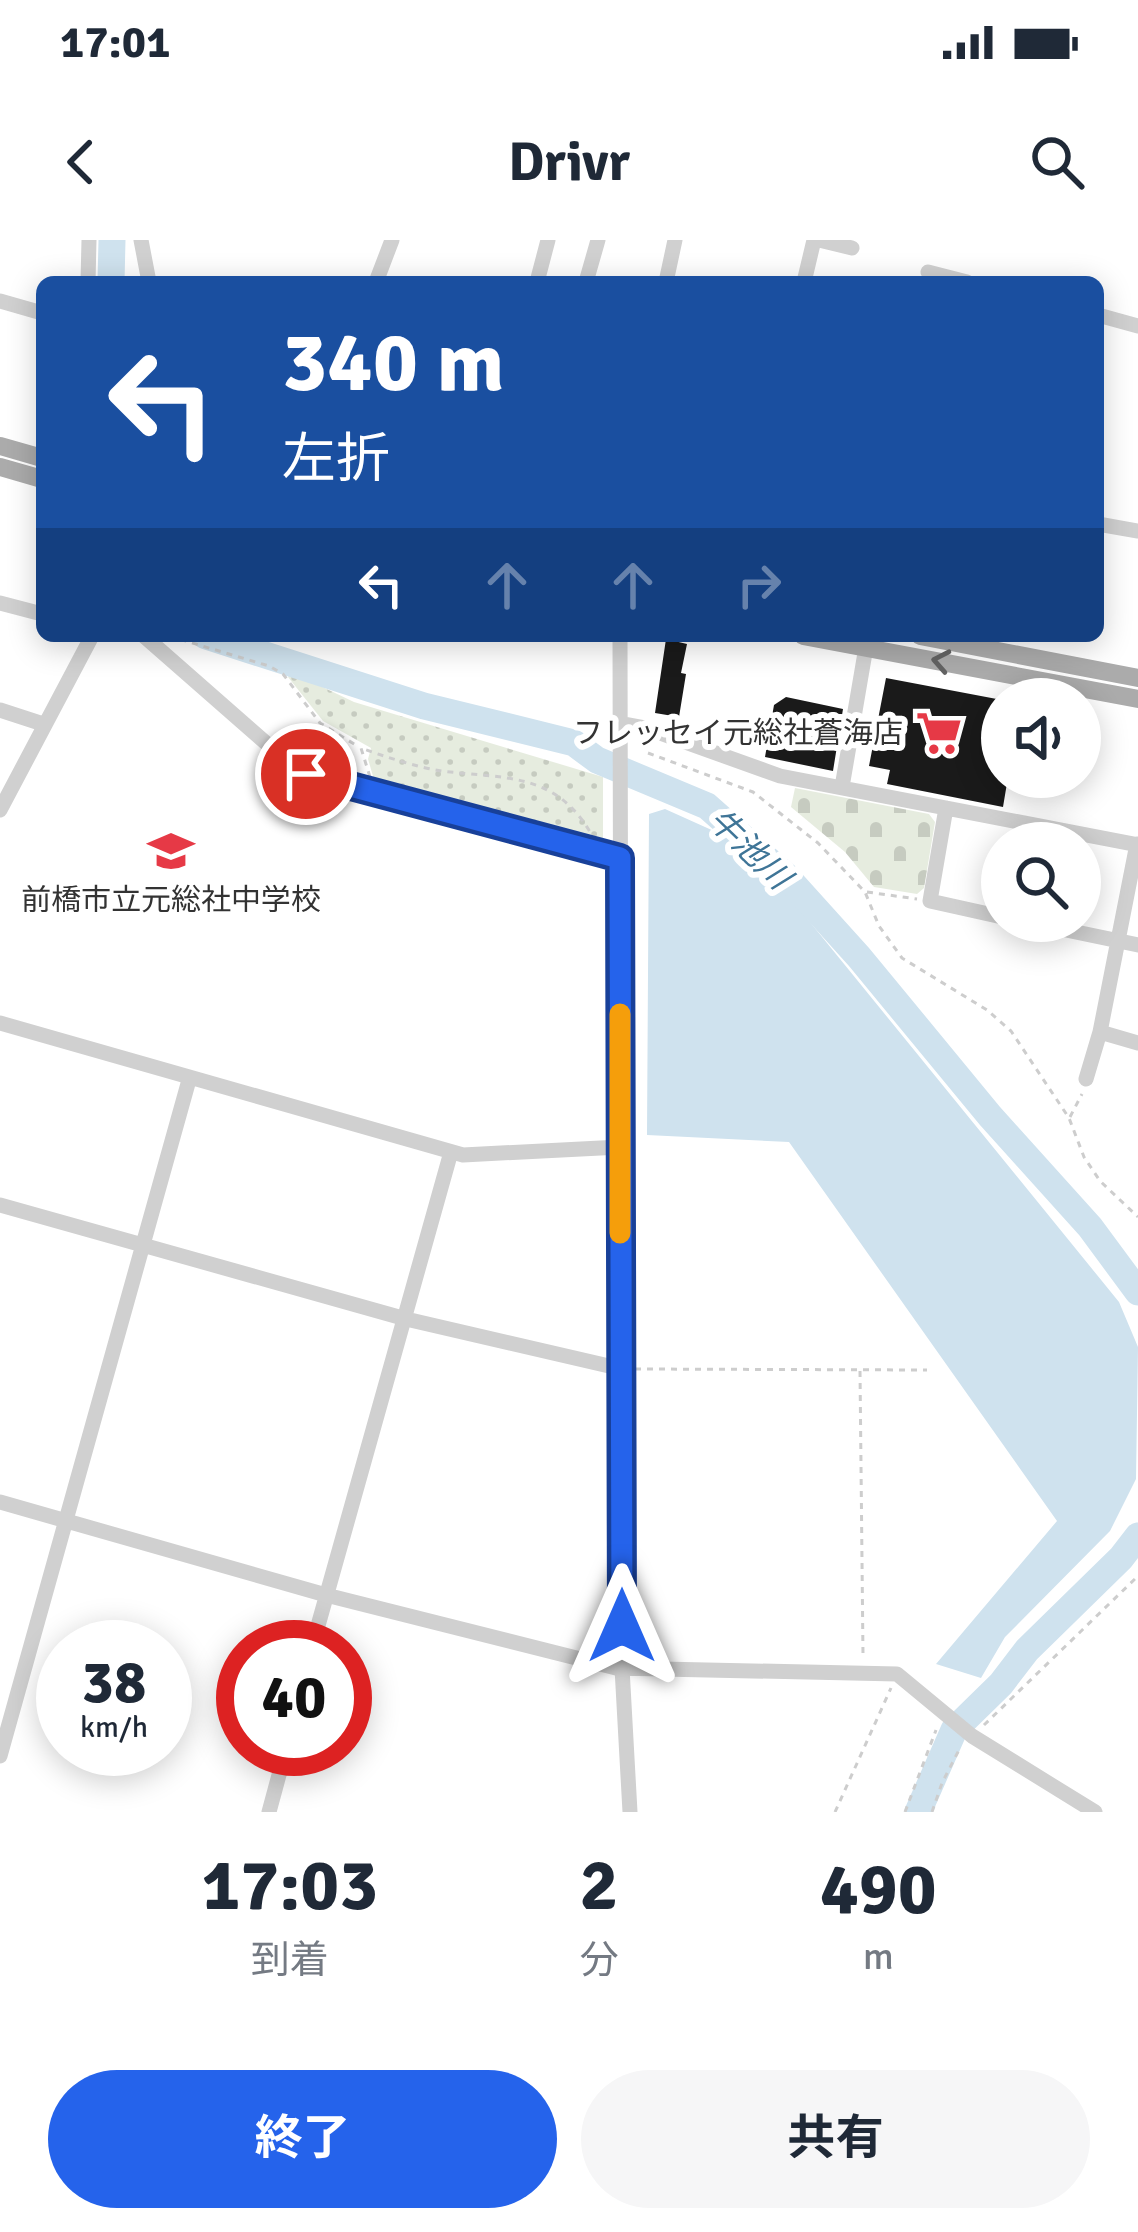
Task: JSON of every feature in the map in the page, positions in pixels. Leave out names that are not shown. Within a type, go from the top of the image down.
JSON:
[{"type":"main road","points":[[0,446],[36,456]]},
{"type":"main road","points":[[0,467],[36,476]]},
{"type":"main road","points":[[837,642],[1138,699]]},
{"type":"main road","points":[[951,642],[1138,678]]},
{"type":"street","points":[[88,276],[89,240]]},
{"type":"street","points":[[141,240],[148,276]]},
{"type":"street","points":[[378,276],[392,240]]},
{"type":"street","points":[[539,276],[548,240]]},
{"type":"street","points":[[588,276],[598,240]]},
{"type":"street","points":[[667,276],[675,240]]},
{"type":"street","points":[[806,276],[817,240],[852,251]]},
{"type":"street","points":[[928,272],[944,276]]},
{"type":"street","points":[[0,301],[36,311]]},
{"type":"street","points":[[1104,317],[1138,326]]},
{"type":"street","points":[[1104,525],[1138,531]]},
{"type":"street","points":[[0,603],[36,612]]},
{"type":"street","points":[[0,810],[89,642]]},
{"type":"street","points":[[151,642],[298,771],[620,858]]},
{"type":"street","points":[[620,642],[622,1668],[630,1812]]},
{"type":"street","points":[[842,788],[866,647]]},
{"type":"street","points":[[0,710],[43,724]]},
{"type":"street","points":[[620,723],[766,772],[1137,845],[1087,1079]]},
{"type":"street","points":[[946,808],[930,902],[981,912]]},
{"type":"street","points":[[1101,937],[1138,945]]},
{"type":"street","points":[[0,1023],[451,1152],[620,1147]]},
{"type":"street","points":[[1100,1032],[1138,1042]]},
{"type":"street","points":[[0,1756],[189,1080]]},
{"type":"street","points":[[319,1620],[451,1152]]},
{"type":"street","points":[[0,1205],[406,1319],[622,1369]]},
{"type":"street","points":[[0,1502],[326,1595],[622,1668],[898,1674],[969,1734],[1095,1812]]},
{"type":"street","points":[[269,1812],[279,1776]]},
{"type":"path","points":[[189,642],[284,674],[320,723],[361,748],[442,771],[480,772],[539,785],[583,819],[592,836],[591,851]]},
{"type":"path","points":[[361,748],[371,792]]},
{"type":"path","points":[[648,753],[753,792],[793,820],[865,892],[878,926],[894,949],[1000,1019],[1069,1118],[1084,1157],[1100,1181],[1138,1217]]},
{"type":"path","points":[[865,892],[930,902]]},
{"type":"path","points":[[1069,1118],[1076,1112],[1087,1079]]},
{"type":"path","points":[[622,1369],[927,1370]]},
{"type":"path","points":[[860,1369],[863,1672]]},
{"type":"path","points":[[932,1812],[952,1760],[969,1734],[1138,1576]]},
{"type":"path","points":[[835,1812],[898,1674]]},
{"type":"path","points":[[904,1812],[946,1715]]},
{"type":"green space","points":[[291,672],[354,702],[603,777],[603,848],[377,790],[368,759],[371,748],[323,721],[288,677]]},
{"type":"green space","points":[[795,788],[929,814],[935,822],[924,888],[917,894],[874,887],[845,852],[791,807]]},
{"type":"water","points":[[665,809],[725,836],[779,884],[1119,1302],[1138,1347],[1136,1479],[1110,1531],[1005,1637],[981,1678],[936,1664],[1057,1521],[789,1142],[647,1135],[649,814]]},
{"type":"building","points":[[666,642],[687,644],[679,717],[655,713]]},
{"type":"building","name":"フレッセイ元総社蒼海店","points":[[886,678],[981,696],[981,798],[1004,798],[1003,807],[887,784],[890,770],[869,766]]},
{"type":"building","points":[[786,697],[843,709],[833,771],[765,757],[774,705]]},
{"type":"waterway","name":"牛池川","points":[[111,276],[112,240]]},
{"type":"waterway","name":"牛池川","points":[[225,642],[424,706],[574,743],[597,760],[707,806],[785,875],[859,957],[990,1116],[1090,1227],[1138,1292]]},
{"type":"waterway","name":"牛池川","points":[[918,1812],[954,1730],[1138,1536]]},
{"type":"slow traffic","points":[[620,1014],[620,1233]]},
{"type":"place","name":"フレッセイ元総社蒼海店","points":[[939,733]]},
{"type":"place","name":"前橋市立元総社中学校","points":[[171,851]]},
{"type":"route","points":[[306,774],[620,858],[622,1626]]}]
